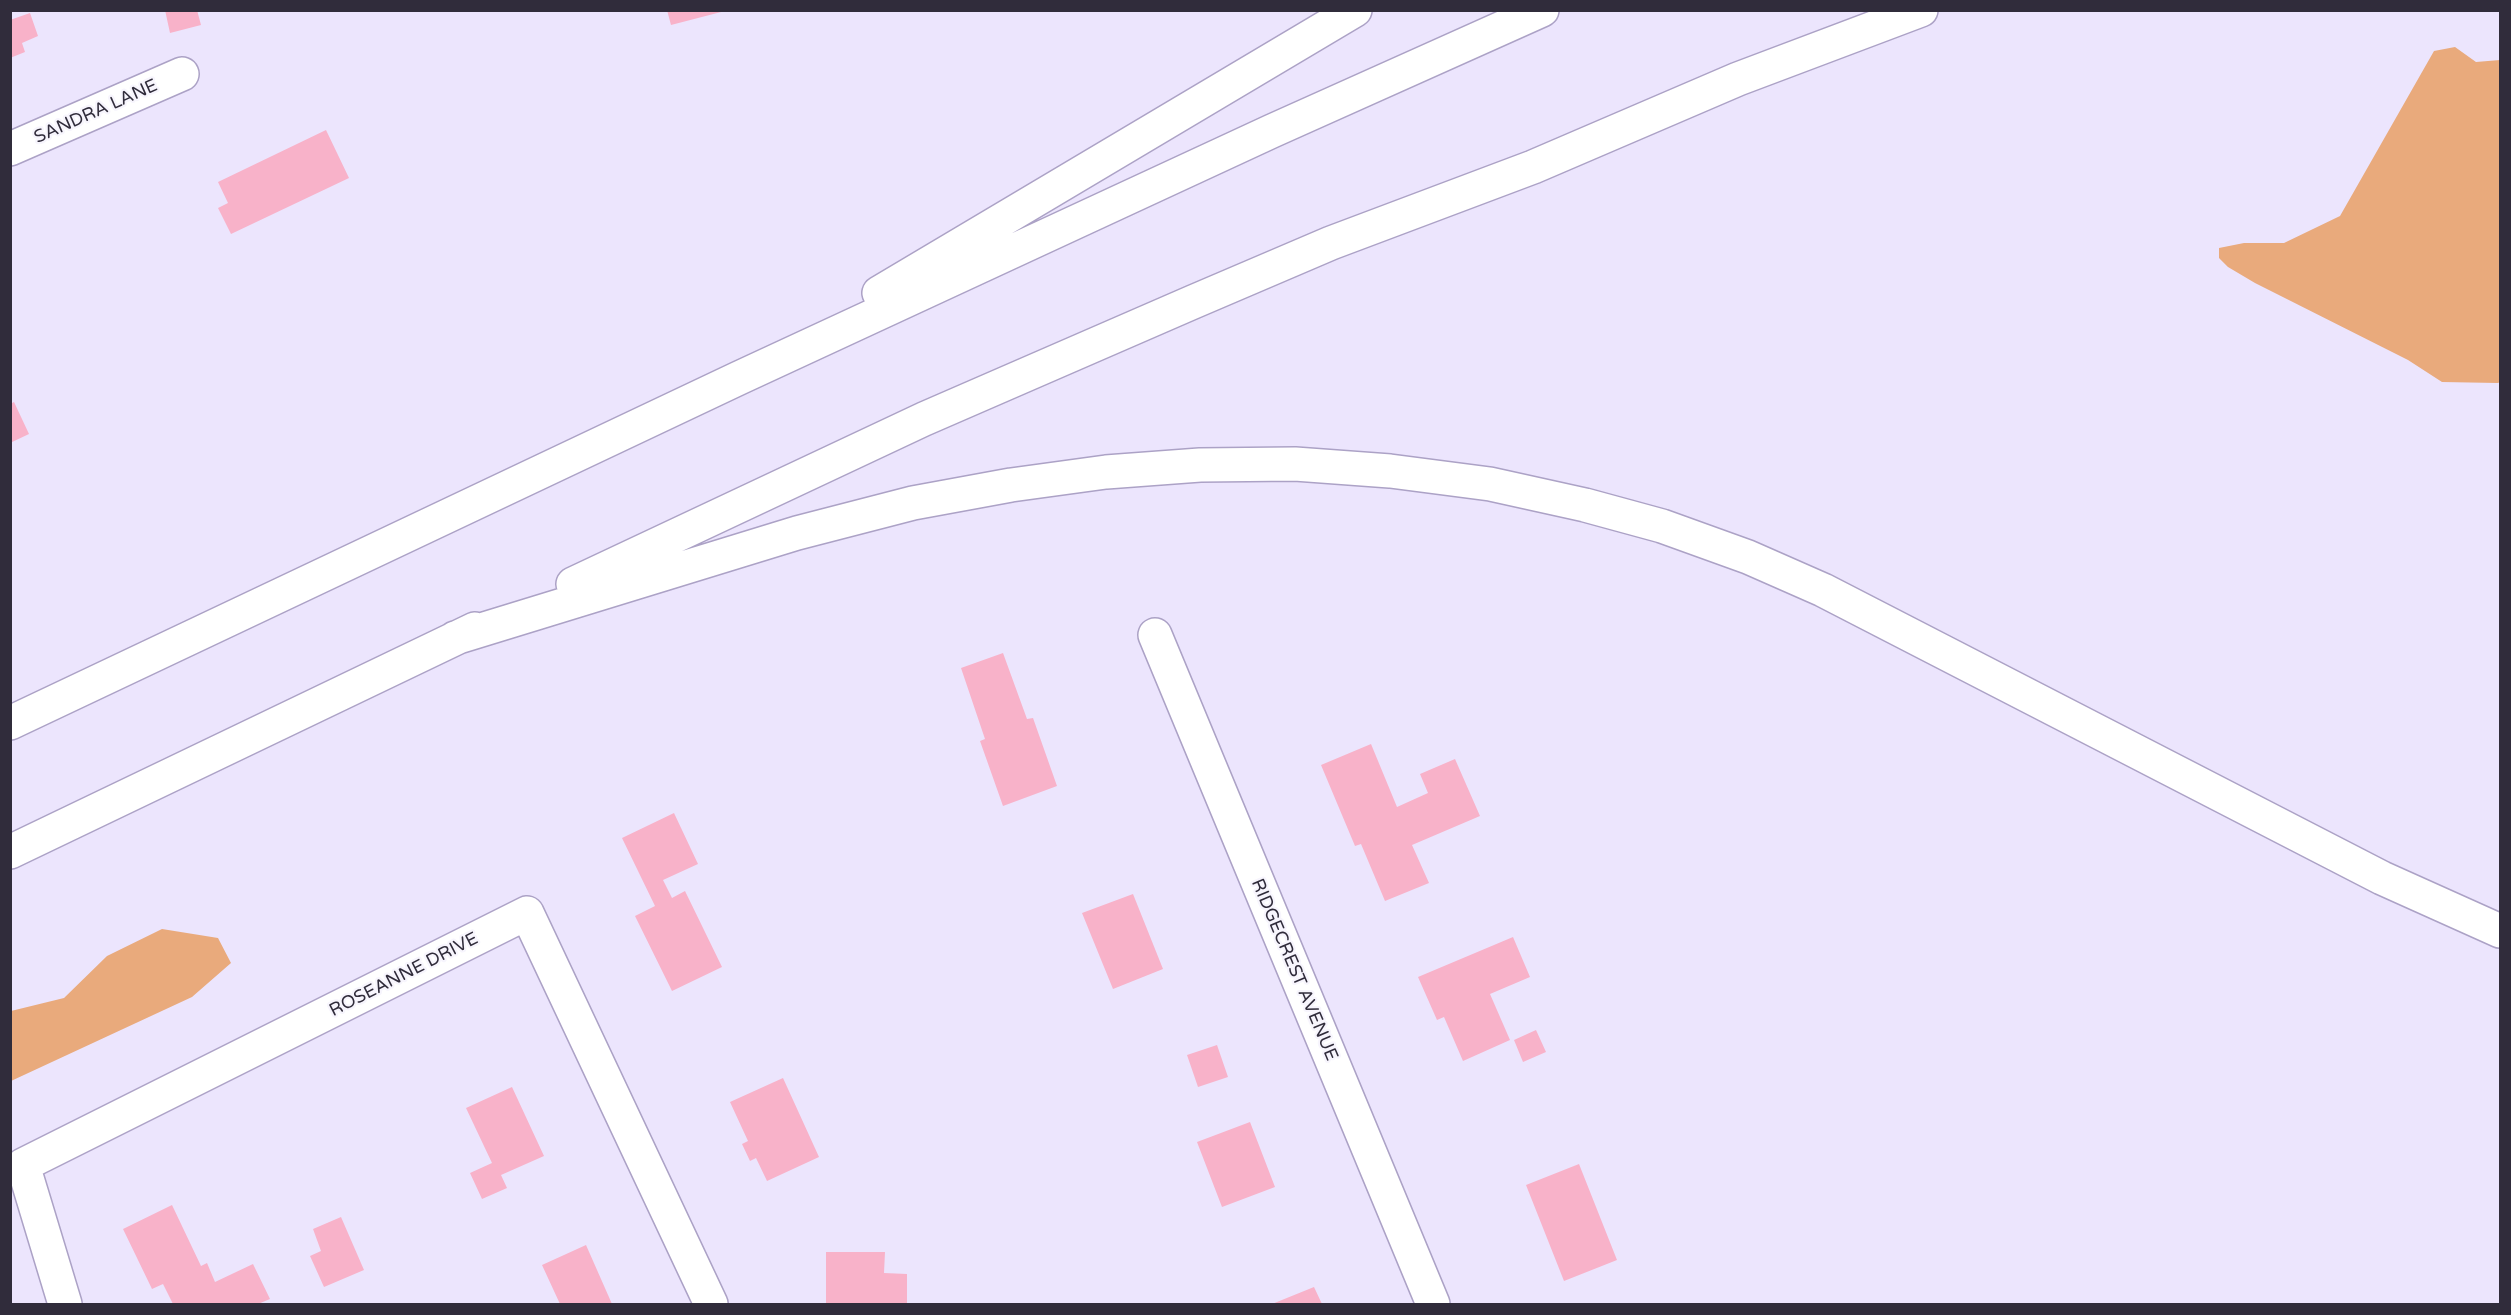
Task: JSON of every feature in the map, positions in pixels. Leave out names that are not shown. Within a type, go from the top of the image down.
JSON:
[{"type":"main road","points":[[739,378],[1053,187],[1354,10]]},
{"type":"main road","points":[[10,723],[739,378],[1272,131],[1542,10]]},
{"type":"main road","points":[[10,852],[455,638],[924,419],[1331,243],[1533,166],[1738,79],[1921,10]]},
{"type":"main road","name":"SANDRA LANE","points":[[10,149],[182,74]]},
{"type":"main road","points":[[455,638],[797,533],[913,504],[1011,485],[1117,471],[1200,465],[1295,464],[1390,471],[1490,484],[1585,505],[1662,526],[1748,557],[1812,585],[1917,636],[2382,878],[2500,932]]},
{"type":"main road","name":"RIDGECREST AVENUE","points":[[1155,635],[1433,1305]]},
{"type":"main road","name":"ROSEANNE DRIVE","points":[[65,1305],[23,1165],[527,913],[711,1305]]},
{"type":"shaded area","points":[[2455,47],[2476,62],[2500,60],[2500,382],[2498,383],[2442,382],[2408,360],[2255,283],[2228,267],[2219,258],[2219,248],[2244,243],[2284,243],[2340,216],[2434,51]]},
{"type":"shaded area","points":[[162,929],[218,938],[231,963],[192,997],[11,1081],[11,1011],[64,998],[107,956]]},
{"type":"building","points":[[165,10],[197,10],[201,25],[170,33]]},
{"type":"building","points":[[667,10],[724,10],[725,11],[671,25]]},
{"type":"building","points":[[30,13],[38,36],[22,43],[25,52],[10,58],[10,20]]},
{"type":"building","points":[[326,130],[349,178],[231,234],[218,208],[228,203],[218,182]]},
{"type":"building","points":[[14,402],[29,434],[10,443],[10,404]]},
{"type":"building","points":[[1003,653],[1027,719],[1033,718],[1057,786],[1003,806],[980,741],[985,739],[961,668]]},
{"type":"building","points":[[1371,744],[1397,807],[1428,793],[1420,774],[1455,759],[1480,816],[1412,845],[1429,883],[1385,901],[1361,844],[1355,846],[1321,765]]},
{"type":"building","points":[[674,813],[698,864],[663,880],[672,898],[685,891],[722,967],[672,991],[635,916],[655,906],[622,838]]},
{"type":"building","points":[[1133,894],[1163,969],[1113,989],[1082,913]]},
{"type":"building","points":[[1513,937],[1530,977],[1490,994],[1510,1040],[1463,1061],[1444,1017],[1437,1020],[1418,977]]},
{"type":"building","points":[[1536,1030],[1546,1052],[1523,1062],[1514,1040]]},
{"type":"building","points":[[1217,1045],[1228,1077],[1198,1087],[1187,1055]]},
{"type":"building","points":[[783,1078],[819,1157],[767,1181],[756,1158],[750,1161],[742,1144],[748,1141],[730,1102]]},
{"type":"building","points":[[512,1087],[544,1156],[501,1175],[507,1188],[482,1199],[470,1173],[492,1163],[466,1108]]},
{"type":"building","points":[[1250,1122],[1275,1187],[1222,1207],[1197,1142]]},
{"type":"building","points":[[1579,1164],[1617,1260],[1564,1281],[1526,1185]]},
{"type":"building","points":[[172,1205],[201,1266],[207,1263],[215,1282],[253,1264],[270,1299],[258,1304],[173,1304],[163,1284],[152,1289],[123,1229]]},
{"type":"building","points":[[341,1217],[364,1270],[324,1287],[310,1256],[321,1251],[313,1229]]},
{"type":"building","points":[[586,1245],[612,1304],[560,1304],[542,1265]]},
{"type":"building","points":[[826,1252],[885,1252],[884,1273],[907,1274],[907,1304],[826,1303]]},
{"type":"building","points":[[1314,1287],[1322,1304],[1272,1304]]}]
